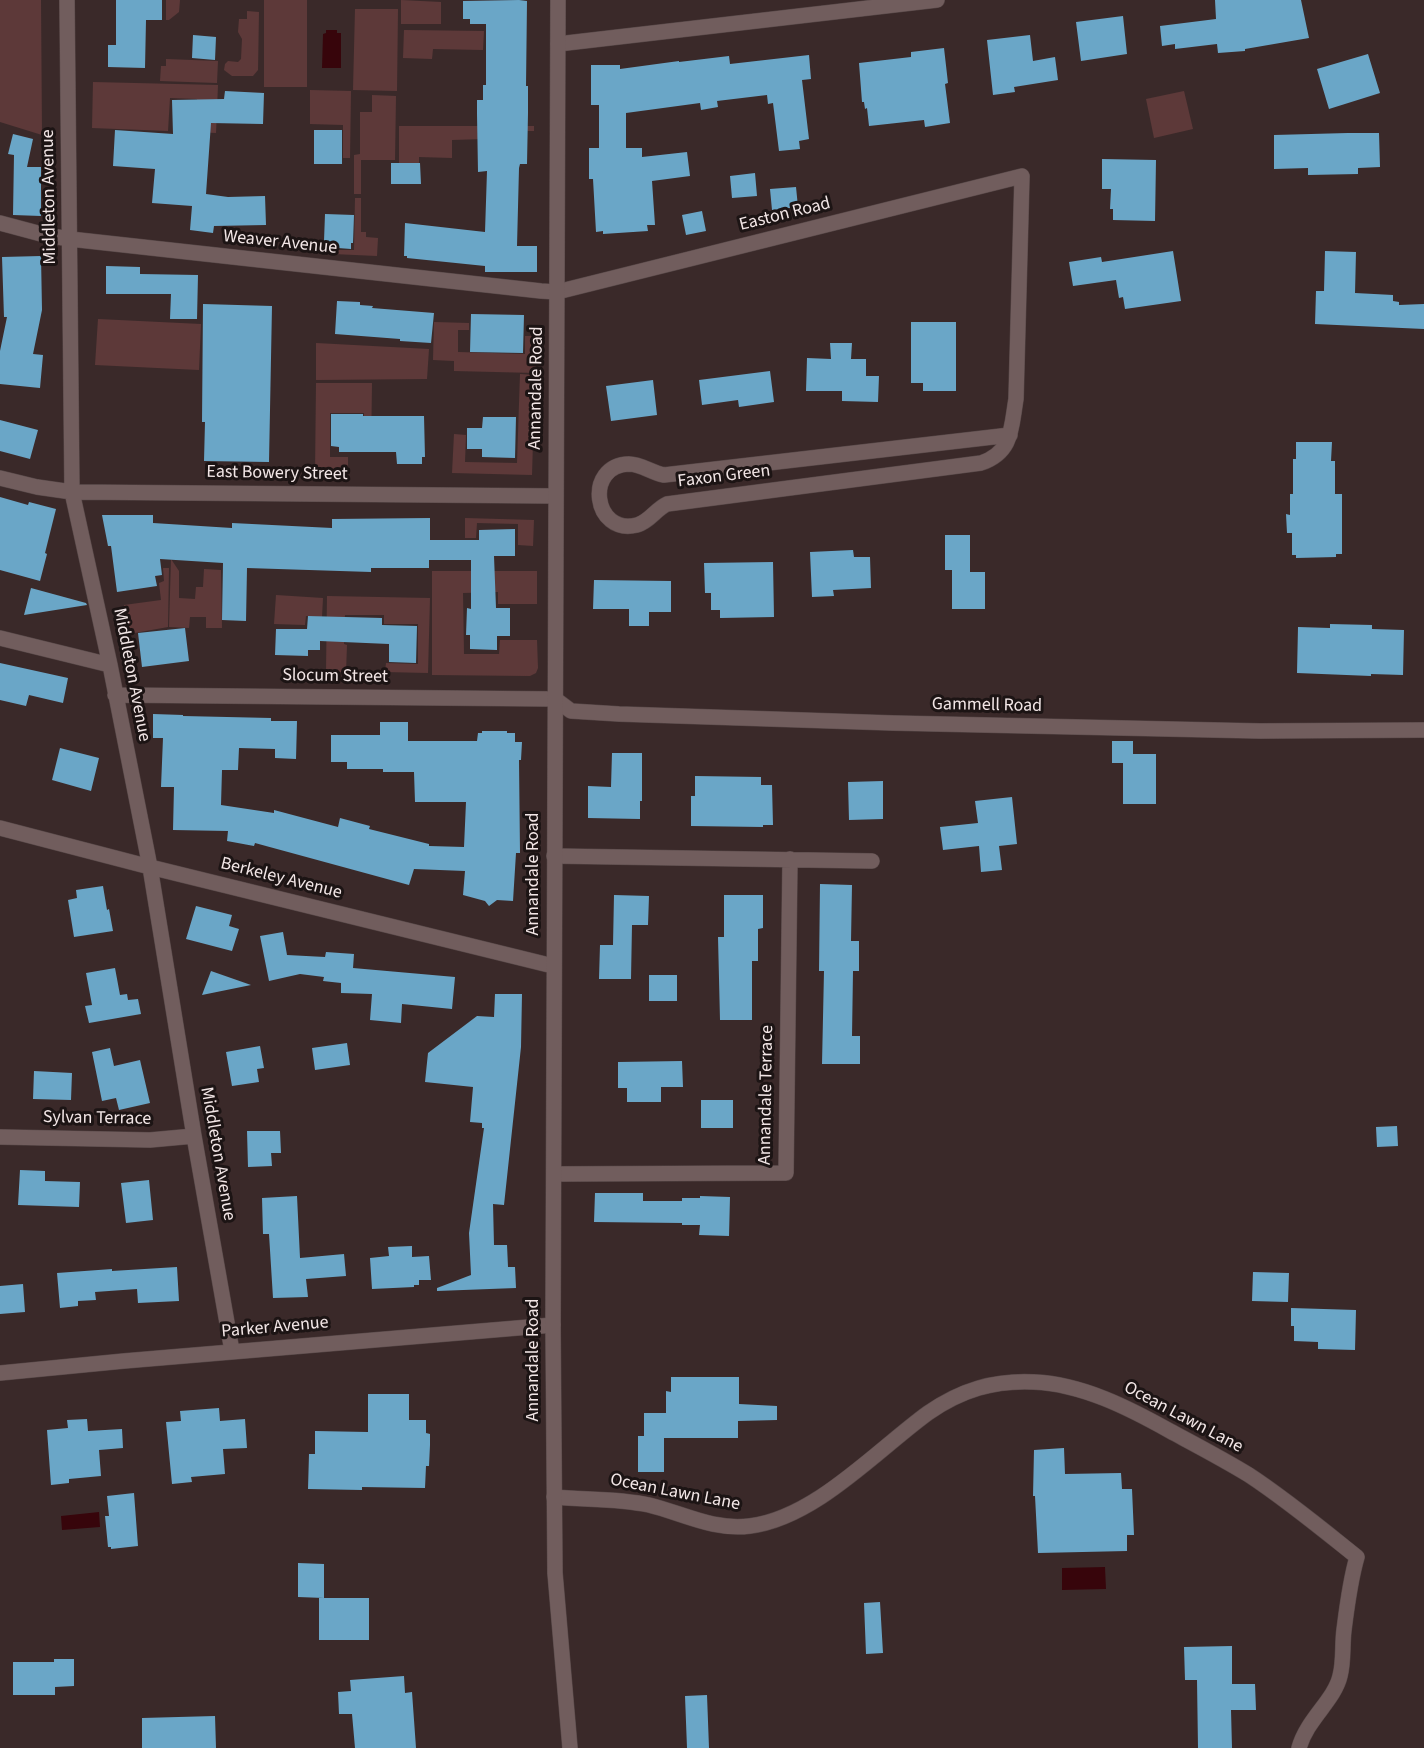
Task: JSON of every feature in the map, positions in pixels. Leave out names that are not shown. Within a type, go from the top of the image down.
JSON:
[{"type":"street","name":"Middleton Avenue","points":[[67,0],[72,492],[110,665],[150,867],[232,1352]]},
{"type":"street","name":"Annandale Road","points":[[558,0],[553,966],[554,1497],[555,1573],[570,1748]]},
{"type":"street","points":[[558,44],[938,0]]},
{"type":"street","name":"Easton Road","points":[[557,292],[1022,176]]},
{"type":"street","name":"Faxon Green","points":[[1010,435],[664,475],[637,465],[627,464],[618,466],[604,477],[598,495],[599,504],[610,519],[618,524],[637,525],[646,521],[659,508],[667,504],[981,463],[1001,453],[1010,435],[1016,399],[1022,176]]},
{"type":"street","name":"Weaver Avenue","points":[[0,224],[70,239],[557,292]]},
{"type":"street","name":"East Bowery Street","points":[[0,478],[72,492],[555,496]]},
{"type":"street","points":[[0,638],[110,665]]},
{"type":"street","name":"Slocum Street","points":[[115,694],[555,699]]},
{"type":"street","name":"Gammell Road","points":[[555,699],[571,711],[618,714],[1260,731],[1424,730]]},
{"type":"street","name":"Berkeley Avenue","points":[[0,828],[553,966]]},
{"type":"street","points":[[554,856],[872,861]]},
{"type":"street","name":"Annandale Terrace","points":[[554,1174],[786,1173],[790,859]]},
{"type":"street","name":"Sylvan Terrace","points":[[0,1137],[150,1140],[194,1136]]},
{"type":"street","name":"Parker Avenue","points":[[0,1373],[553,1325]]},
{"type":"street","name":"Ocean Lawn Lane","points":[[554,1497],[623,1501],[650,1506],[708,1523],[731,1527],[751,1526],[789,1515],[811,1503],[873,1458],[928,1413],[959,1394],[981,1386],[1036,1382],[1062,1386],[1089,1394],[1136,1412],[1248,1475],[1303,1514],[1357,1557],[1352,1574],[1340,1678],[1334,1692],[1308,1726],[1299,1748]]},
{"type":"shaded area","points":[[0,0],[41,0],[42,135],[0,122]]},
{"type":"shaded area","points":[[166,0],[180,0],[179,12],[169,20],[166,20]]},
{"type":"shaded area","points":[[264,0],[307,0],[307,87],[264,87]]},
{"type":"shaded area","points":[[401,0],[441,2],[441,24],[401,24]]},
{"type":"shaded area","points":[[355,9],[398,9],[397,91],[353,90]]},
{"type":"shaded area","points":[[247,11],[259,12],[258,70],[253,76],[232,76],[224,70],[225,64],[228,61],[238,62],[241,59],[242,39],[238,32],[239,19],[247,19]]},
{"type":"shaded area","points":[[326,30],[337,30],[337,33],[341,33],[341,68],[322,68],[323,34]]},
{"type":"shaded area","points":[[404,30],[484,31],[483,50],[433,49],[432,59],[403,58]]},
{"type":"shaded area","points":[[166,59],[218,61],[217,83],[160,81],[161,66],[166,66]]},
{"type":"shaded area","points":[[93,82],[218,85],[216,133],[197,132],[197,99],[170,98],[168,131],[92,128]]},
{"type":"shaded area","points":[[310,90],[351,91],[350,158],[343,158],[343,125],[310,124]]},
{"type":"shaded area","points":[[1184,91],[1193,129],[1154,138],[1146,99]]},
{"type":"shaded area","points":[[372,95],[396,96],[395,160],[361,160],[361,194],[354,194],[354,155],[360,154],[360,112],[372,112]]},
{"type":"shaded area","points":[[399,126],[534,126],[534,131],[484,131],[484,139],[452,140],[452,158],[419,157],[419,175],[399,175]]},
{"type":"shaded area","points":[[355,198],[361,198],[361,232],[366,232],[366,237],[378,238],[377,256],[333,254],[334,250],[354,250]]},
{"type":"shaded area","points":[[98,319],[201,324],[199,370],[95,365]]},
{"type":"shaded area","points":[[434,322],[469,323],[469,330],[458,330],[458,352],[525,354],[525,336],[537,336],[536,373],[454,371],[454,361],[433,360]]},
{"type":"shaded area","points":[[316,343],[429,349],[427,379],[316,380]]},
{"type":"shaded area","points":[[520,374],[535,375],[532,475],[452,473],[454,434],[466,435],[465,462],[517,463]]},
{"type":"shaded area","points":[[316,383],[372,383],[371,451],[364,451],[364,413],[330,413],[330,457],[348,457],[348,476],[315,475]]},
{"type":"shaded area","points":[[465,518],[534,520],[533,546],[518,545],[518,524],[477,523],[476,538],[465,538]]},
{"type":"shaded area","points":[[171,559],[179,571],[179,598],[195,599],[196,587],[203,587],[204,569],[221,570],[222,628],[206,628],[206,617],[190,617],[189,628],[169,627]]},
{"type":"shaded area","points":[[163,568],[169,568],[168,627],[129,634],[124,605],[161,600],[159,583],[164,581]]},
{"type":"shaded area","points":[[432,571],[537,571],[537,604],[498,604],[498,592],[463,593],[464,654],[499,654],[500,640],[537,640],[538,668],[536,673],[530,676],[432,675]]},
{"type":"shaded area","points":[[276,595],[323,598],[322,617],[306,616],[305,625],[274,624]]},
{"type":"shaded area","points":[[327,596],[430,598],[428,673],[385,672],[386,663],[418,664],[418,624],[384,624],[384,615],[345,615],[346,672],[326,672]]},
{"type":"shaded area","points":[[99,1512],[100,1527],[62,1530],[61,1516]]},
{"type":"shaded area","points":[[1105,1567],[1106,1589],[1062,1590],[1062,1568]]},
{"type":"building","points":[[116,0],[162,0],[162,20],[146,20],[145,68],[108,67],[108,45],[116,45]]},
{"type":"building","points":[[1215,0],[1301,0],[1309,38],[1245,49],[1245,51],[1218,53],[1217,44],[1175,49],[1175,44],[1162,46],[1160,26],[1216,19]]},
{"type":"building","points":[[463,1],[527,1],[528,113],[527,164],[520,164],[519,168],[517,246],[537,246],[537,272],[485,272],[485,266],[407,258],[404,256],[405,223],[485,232],[487,171],[478,172],[477,100],[483,100],[483,85],[486,85],[486,24],[470,24],[470,19],[463,19]]},
{"type":"building","points":[[1123,16],[1127,54],[1081,61],[1076,22]]},
{"type":"building","points":[[193,35],[216,37],[215,60],[192,58]]},
{"type":"building","points":[[1030,35],[1033,61],[1055,57],[1058,80],[1014,87],[1015,92],[993,95],[987,40]]},
{"type":"building","points":[[944,48],[948,83],[945,84],[950,123],[925,127],[924,120],[869,126],[867,108],[865,109],[864,102],[862,102],[859,63],[911,57],[911,52]]},
{"type":"building","points":[[1368,54],[1380,93],[1329,109],[1317,69]]},
{"type":"building","points":[[809,55],[811,79],[802,80],[809,139],[799,141],[800,149],[779,151],[773,103],[768,104],[767,95],[717,101],[718,107],[701,110],[700,103],[626,113],[626,148],[642,148],[642,157],[687,152],[690,176],[652,181],[655,225],[647,225],[648,231],[603,234],[603,231],[596,232],[593,179],[589,179],[589,148],[599,148],[599,105],[591,105],[591,65],[620,65],[620,69],[729,56],[730,64]]},
{"type":"building","points":[[225,91],[264,93],[263,124],[211,123],[206,194],[228,197],[265,196],[266,225],[214,226],[213,233],[190,230],[192,206],[152,203],[155,169],[113,166],[115,130],[173,134],[172,100],[224,99]]},
{"type":"building","points":[[314,130],[342,130],[342,164],[314,164]]},
{"type":"building","points":[[1379,133],[1380,167],[1358,168],[1358,174],[1308,175],[1308,168],[1274,169],[1274,135]]},
{"type":"building","points":[[13,134],[33,139],[27,167],[41,167],[41,216],[13,215],[14,155],[8,154]]},
{"type":"building","points":[[1102,159],[1156,160],[1155,221],[1113,220],[1113,209],[1110,209],[1111,189],[1102,189]]},
{"type":"building","points":[[391,163],[420,163],[421,184],[391,184]]},
{"type":"building","points":[[755,173],[757,196],[732,198],[730,176]]},
{"type":"building","points":[[796,187],[798,207],[772,210],[770,189]]},
{"type":"building","points":[[702,211],[706,231],[686,235],[682,215]]},
{"type":"building","points":[[325,214],[354,215],[351,249],[325,247]]},
{"type":"building","points":[[1173,251],[1181,301],[1125,309],[1123,297],[1119,298],[1116,280],[1073,286],[1069,262],[1101,257],[1102,262]]},
{"type":"building","points":[[1325,251],[1356,252],[1355,293],[1393,295],[1393,301],[1399,302],[1399,305],[1424,304],[1424,329],[1315,324],[1316,291],[1324,291]]},
{"type":"building","points":[[41,256],[42,310],[33,354],[43,355],[40,388],[0,384],[0,351],[7,317],[4,317],[2,257]]},
{"type":"building","points":[[106,266],[140,267],[140,274],[198,275],[197,319],[170,319],[171,294],[106,294]]},
{"type":"building","points":[[337,301],[360,302],[360,305],[373,306],[372,308],[434,313],[431,343],[335,334]]},
{"type":"building","points":[[203,304],[272,306],[269,462],[204,461]]},
{"type":"building","points":[[471,314],[524,315],[523,353],[470,352]]},
{"type":"building","points":[[911,322],[956,322],[956,391],[923,391],[923,383],[911,383]]},
{"type":"building","points":[[830,343],[852,343],[851,359],[866,359],[866,376],[879,376],[878,402],[842,401],[842,391],[806,391],[807,358],[831,359]]},
{"type":"building","points":[[770,371],[774,402],[739,407],[738,400],[702,405],[699,380]]},
{"type":"building","points":[[653,380],[657,415],[611,421],[606,386]]},
{"type":"building","points":[[331,414],[424,416],[425,457],[422,457],[422,464],[397,464],[396,452],[339,452],[339,447],[331,446]]},
{"type":"building","points":[[483,417],[516,417],[515,458],[482,457],[482,449],[467,449],[467,428],[482,428]]},
{"type":"building","points":[[0,420],[38,430],[30,459],[0,451]]},
{"type":"building","points":[[1296,442],[1332,442],[1331,461],[1335,461],[1335,494],[1342,494],[1342,554],[1336,554],[1336,557],[1296,558],[1296,555],[1292,555],[1292,533],[1287,533],[1286,514],[1290,515],[1290,494],[1293,494],[1293,459],[1296,459]]},
{"type":"building","points":[[0,497],[28,505],[29,502],[56,509],[40,581],[0,570]]},
{"type":"building","points":[[102,515],[153,515],[153,523],[232,528],[232,523],[332,528],[332,519],[430,518],[430,540],[479,540],[479,530],[515,529],[515,556],[494,556],[496,608],[510,608],[510,636],[497,636],[497,650],[470,649],[470,635],[466,635],[467,608],[471,609],[471,560],[429,560],[429,568],[371,568],[371,572],[247,568],[246,621],[222,620],[223,563],[160,559],[162,575],[155,576],[157,586],[117,592],[111,546],[108,546]]},
{"type":"building","points":[[945,535],[970,535],[970,572],[985,572],[985,609],[952,609],[952,570],[945,570]]},
{"type":"building","points":[[853,550],[854,557],[870,557],[871,588],[833,590],[834,596],[812,597],[810,552]]},
{"type":"building","points":[[773,562],[774,617],[720,618],[720,610],[711,610],[711,593],[705,593],[704,563]]},
{"type":"building","points":[[594,580],[671,581],[671,612],[649,612],[649,626],[629,626],[629,609],[593,609]]},
{"type":"building","points":[[31,588],[86,603],[87,605],[24,615]]},
{"type":"building","points":[[308,616],[382,618],[382,625],[417,626],[416,663],[389,662],[389,644],[320,641],[320,650],[308,650],[308,656],[275,655],[276,629],[307,629]]},
{"type":"building","points":[[1330,624],[1372,625],[1372,629],[1404,630],[1403,675],[1297,673],[1298,627],[1330,628]]},
{"type":"building","points":[[185,628],[189,661],[142,667],[138,633]]},
{"type":"building","points":[[0,663],[68,678],[63,703],[29,695],[26,706],[0,700]]},
{"type":"building","points":[[153,714],[297,721],[296,759],[275,758],[275,749],[239,748],[238,770],[222,770],[221,805],[274,813],[274,810],[338,827],[340,818],[370,826],[369,829],[429,844],[429,846],[464,847],[466,802],[415,802],[414,772],[347,769],[347,762],[331,762],[331,735],[380,735],[380,722],[408,722],[408,741],[477,741],[478,733],[482,731],[515,733],[515,742],[522,742],[521,760],[519,760],[520,853],[516,853],[513,901],[497,900],[489,906],[485,901],[463,895],[465,871],[414,869],[409,885],[255,843],[254,846],[227,841],[228,831],[173,830],[174,787],[161,787],[163,738],[153,738]]},
{"type":"building","points":[[1112,741],[1133,741],[1133,754],[1156,754],[1156,804],[1123,804],[1123,763],[1112,763]]},
{"type":"building","points":[[60,748],[99,758],[91,791],[52,780]]},
{"type":"building","points":[[612,753],[642,753],[640,819],[588,818],[588,786],[611,787]]},
{"type":"building","points":[[695,776],[761,777],[761,785],[772,785],[773,825],[763,825],[763,827],[691,826],[691,796],[695,796]]},
{"type":"building","points":[[883,781],[883,819],[849,820],[848,782]]},
{"type":"building","points":[[1012,797],[1017,844],[999,846],[1002,870],[981,872],[979,846],[943,850],[940,827],[978,823],[975,801]]},
{"type":"building","points":[[820,884],[852,885],[851,941],[859,941],[859,971],[853,971],[852,1036],[860,1036],[860,1064],[822,1064],[824,971],[819,971]]},
{"type":"building","points":[[103,886],[113,931],[74,937],[68,900],[77,898],[76,890]]},
{"type":"building","points":[[614,895],[649,896],[648,925],[632,925],[631,979],[599,979],[600,945],[613,945]]},
{"type":"building","points":[[724,895],[763,895],[763,928],[758,929],[758,961],[752,961],[752,1020],[720,1020],[718,937],[724,937]]},
{"type":"building","points":[[196,906],[232,915],[229,926],[239,929],[232,951],[186,939]]},
{"type":"building","points":[[283,932],[287,955],[325,957],[326,952],[354,954],[353,968],[455,977],[452,1009],[402,1004],[401,1023],[370,1020],[372,994],[341,993],[341,983],[323,981],[324,977],[300,974],[269,981],[260,936]]},
{"type":"building","points":[[115,968],[120,995],[127,994],[128,1000],[138,999],[141,1014],[89,1023],[85,1006],[92,1005],[86,973]]},
{"type":"building","points":[[211,971],[251,985],[202,995]]},
{"type":"building","points":[[649,975],[677,975],[677,1001],[649,1001]]},
{"type":"building","points":[[495,994],[522,994],[521,1047],[504,1205],[493,1204],[494,1245],[507,1245],[508,1267],[515,1267],[516,1288],[437,1291],[437,1288],[471,1275],[469,1233],[484,1128],[482,1128],[482,1123],[470,1122],[473,1087],[425,1082],[428,1053],[477,1016],[494,1017]]},
{"type":"building","points":[[347,1043],[350,1065],[315,1070],[312,1048]]},
{"type":"building","points":[[260,1046],[264,1068],[257,1069],[259,1082],[232,1086],[226,1052]]},
{"type":"building","points":[[110,1048],[114,1066],[140,1060],[150,1103],[119,1110],[116,1098],[102,1101],[92,1052]]},
{"type":"building","points":[[682,1061],[683,1087],[661,1087],[661,1102],[627,1102],[627,1088],[618,1088],[618,1062]]},
{"type":"building","points":[[34,1071],[72,1073],[71,1100],[33,1099]]},
{"type":"building","points":[[701,1100],[733,1100],[733,1128],[701,1128]]},
{"type":"building","points":[[1397,1126],[1398,1146],[1377,1147],[1376,1127]]},
{"type":"building","points":[[247,1131],[280,1131],[281,1153],[271,1153],[272,1166],[248,1167]]},
{"type":"building","points":[[20,1170],[45,1171],[45,1181],[80,1182],[79,1207],[18,1205]]},
{"type":"building","points":[[149,1180],[153,1220],[126,1223],[121,1183]]},
{"type":"building","points":[[595,1193],[643,1193],[643,1201],[682,1201],[682,1198],[700,1198],[700,1196],[730,1197],[729,1236],[699,1235],[700,1225],[682,1225],[682,1223],[594,1222]]},
{"type":"building","points":[[297,1196],[300,1258],[344,1254],[346,1276],[306,1279],[308,1297],[273,1298],[269,1234],[263,1234],[262,1198]]},
{"type":"building","points":[[412,1246],[412,1257],[429,1256],[431,1280],[419,1280],[419,1285],[414,1285],[414,1287],[372,1289],[370,1258],[389,1256],[388,1247]]},
{"type":"building","points":[[177,1267],[179,1301],[138,1303],[137,1289],[95,1292],[96,1300],[78,1301],[78,1306],[60,1308],[57,1273]]},
{"type":"building","points":[[1253,1272],[1289,1273],[1288,1302],[1252,1301]]},
{"type":"building","points":[[23,1284],[25,1312],[0,1314],[0,1286]]},
{"type":"building","points":[[1291,1308],[1356,1310],[1355,1350],[1318,1349],[1318,1342],[1294,1341]]},
{"type":"building","points":[[671,1377],[739,1377],[739,1404],[777,1406],[777,1420],[738,1421],[738,1438],[664,1438],[664,1472],[638,1472],[638,1436],[644,1436],[644,1413],[666,1413],[666,1391],[671,1392]]},
{"type":"building","points":[[368,1394],[409,1394],[409,1420],[426,1420],[426,1433],[430,1434],[430,1445],[425,1488],[308,1489],[309,1454],[315,1454],[315,1431],[368,1432]]},
{"type":"building","points":[[219,1408],[220,1421],[245,1419],[247,1448],[223,1449],[225,1474],[191,1477],[192,1482],[172,1484],[166,1422],[181,1421],[180,1411]]},
{"type":"building","points":[[87,1419],[88,1431],[122,1429],[123,1448],[99,1450],[101,1476],[69,1479],[69,1483],[51,1485],[47,1430],[68,1428],[67,1420]]},
{"type":"building","points":[[1064,1448],[1065,1474],[1121,1473],[1122,1489],[1132,1489],[1134,1535],[1127,1535],[1127,1551],[1038,1553],[1035,1496],[1033,1496],[1034,1450]]},
{"type":"building","points":[[134,1493],[138,1546],[111,1549],[108,1547],[105,1516],[109,1516],[107,1496]]},
{"type":"building","points":[[298,1563],[324,1564],[324,1598],[298,1597]]},
{"type":"building","points":[[319,1598],[369,1598],[369,1640],[319,1640]]},
{"type":"building","points":[[880,1602],[883,1653],[866,1654],[864,1603]]},
{"type":"building","points":[[1232,1646],[1232,1684],[1255,1684],[1256,1710],[1231,1710],[1232,1748],[1198,1748],[1197,1680],[1185,1680],[1184,1647]]},
{"type":"building","points":[[54,1659],[74,1659],[74,1686],[55,1687],[55,1695],[13,1695],[13,1662],[54,1662]]},
{"type":"building","points":[[404,1676],[405,1693],[412,1692],[416,1748],[355,1748],[352,1714],[339,1714],[338,1692],[351,1691],[350,1680]]},
{"type":"building","points":[[707,1695],[709,1748],[687,1748],[685,1696]]},
{"type":"building","points":[[215,1716],[216,1748],[142,1748],[142,1718]]}]
